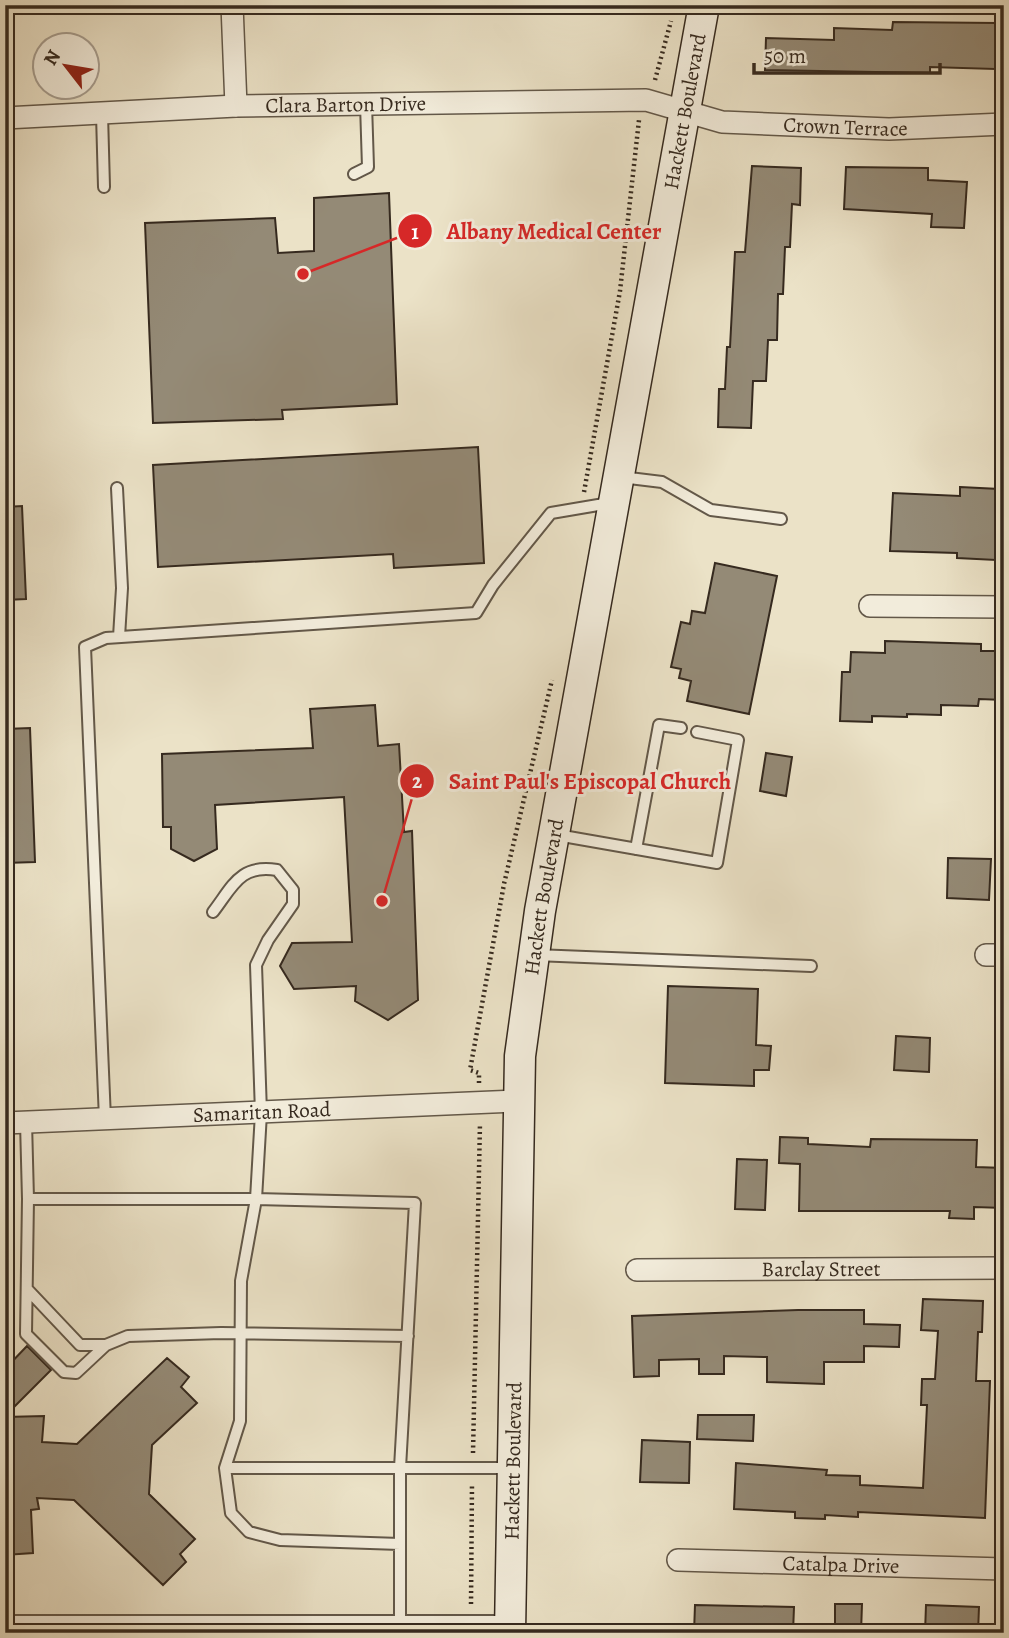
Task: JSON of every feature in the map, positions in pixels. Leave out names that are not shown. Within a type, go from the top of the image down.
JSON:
[{"type":"street","points":[[232,5],[236,106]]},
{"type":"street","name":"Hackett Boulevard","points":[[510,1627],[520,1056],[533,955],[554,834],[704,5]]},
{"type":"street","name":"Clara Barton Drive","points":[[5,118],[236,106],[646,100],[686,112]]},
{"type":"street","name":"Crown Terrace","points":[[686,112],[722,122],[875,129],[1004,124]]},
{"type":"street","points":[[870,606],[1004,607]]},
{"type":"street","name":"Samaritan Road","points":[[16,1122],[518,1101]]},
{"type":"street","name":"Barclay Street","points":[[637,1270],[1004,1268]]},
{"type":"street","name":"Catalpa Drive","points":[[678,1560],[1004,1569]]},
{"type":"lane","points":[[354,174],[369,167],[366,104]]},
{"type":"lane","points":[[102,114],[104,187]]},
{"type":"lane","points":[[105,1119],[85,647],[106,638],[476,613],[493,585],[551,513],[618,490],[662,482],[711,510],[781,519]]},
{"type":"lane","points":[[117,488],[122,588],[119,637]]},
{"type":"lane","points":[[636,849],[659,725],[681,728]]},
{"type":"lane","points":[[554,834],[717,863],[738,740],[697,732]]},
{"type":"lane","points":[[213,912],[242,875],[259,867],[276,870],[293,891],[293,904],[256,965],[261,1113],[256,1199],[241,1280],[238,1334],[240,1421],[225,1468],[231,1513],[248,1532],[280,1540],[400,1544]]},
{"type":"lane","points":[[533,955],[811,966]]},
{"type":"lane","points":[[16,1122],[28,1199],[26,1334],[64,1372],[76,1373],[106,1345],[128,1336],[408,1336]]},
{"type":"lane","points":[[28,1199],[256,1199],[415,1203],[400,1468],[400,1622]]},
{"type":"lane","points":[[27,1289],[80,1345],[106,1345]]},
{"type":"lane","points":[[225,1468],[511,1469]]},
{"type":"lane","points":[[5,1621],[400,1622],[510,1627]]},
{"type":"building","points":[[893,22],[997,23],[995,69],[930,67],[930,73],[765,70],[766,38],[834,40],[834,28],[892,30]]},
{"type":"building","points":[[752,166],[801,168],[800,205],[792,204],[790,247],[785,247],[783,294],[778,294],[777,340],[768,340],[766,381],[753,381],[751,428],[718,427],[719,389],[725,389],[727,347],[730,347],[735,252],[745,252]]},
{"type":"building","points":[[846,167],[928,168],[928,180],[967,182],[964,228],[931,227],[932,214],[844,209]]},
{"type":"building","points":[[389,193],[397,404],[282,410],[283,419],[153,423],[145,223],[275,218],[278,253],[314,251],[314,198]]},
{"type":"building","points":[[478,447],[484,563],[394,568],[393,554],[158,567],[153,465]]},
{"type":"building","points":[[960,487],[999,489],[996,560],[957,558],[957,553],[890,551],[893,493],[960,496]]},
{"type":"building","points":[[22,506],[26,599],[5,600],[5,507]]},
{"type":"building","points":[[715,563],[777,576],[749,714],[687,701],[691,681],[679,678],[681,669],[671,667],[681,622],[690,624],[692,611],[705,613]]},
{"type":"building","points":[[885,641],[981,644],[981,651],[1004,651],[1004,700],[979,699],[978,706],[941,705],[941,715],[872,716],[872,722],[840,721],[842,672],[850,672],[851,652],[885,653]]},
{"type":"building","points":[[375,705],[378,746],[399,744],[404,832],[412,831],[418,1000],[388,1020],[355,1001],[356,986],[294,989],[280,966],[292,943],[352,942],[344,797],[215,805],[217,849],[194,861],[171,849],[171,827],[163,827],[162,754],[313,748],[310,709]]},
{"type":"building","points":[[30,728],[35,862],[5,863],[5,729]]},
{"type":"building","points":[[766,753],[792,757],[786,796],[760,791]]},
{"type":"building","points":[[948,858],[991,859],[989,900],[947,898]]},
{"type":"building","points":[[668,986],[758,989],[756,1045],[771,1046],[769,1070],[754,1070],[754,1086],[665,1083]]},
{"type":"building","points":[[896,1036],[930,1038],[929,1072],[894,1070]]},
{"type":"building","points":[[780,1137],[808,1138],[808,1144],[870,1147],[871,1139],[977,1140],[976,1167],[1004,1168],[1004,1208],[974,1207],[974,1219],[949,1218],[950,1211],[799,1211],[800,1164],[779,1163]]},
{"type":"building","points":[[737,1159],[767,1160],[765,1210],[735,1209]]},
{"type":"building","points":[[923,1299],[983,1301],[982,1332],[978,1332],[976,1381],[990,1381],[985,1518],[858,1512],[858,1517],[825,1515],[825,1519],[795,1518],[795,1512],[734,1509],[736,1463],[827,1470],[826,1475],[860,1476],[860,1485],[923,1488],[927,1405],[921,1405],[922,1379],[935,1379],[938,1331],[921,1330]]},
{"type":"building","points":[[864,1310],[864,1324],[900,1325],[899,1347],[864,1346],[864,1362],[824,1362],[824,1384],[767,1382],[767,1357],[724,1356],[724,1374],[699,1374],[699,1359],[659,1360],[659,1376],[634,1377],[632,1316]]},
{"type":"building","points":[[27,1346],[51,1370],[5,1416],[5,1369]]},
{"type":"building","points":[[167,1358],[189,1377],[181,1387],[197,1403],[152,1445],[149,1494],[195,1539],[180,1554],[186,1562],[163,1585],[74,1500],[37,1498],[39,1509],[31,1510],[33,1553],[5,1555],[5,1417],[44,1416],[42,1442],[77,1444]]},
{"type":"building","points":[[698,1415],[754,1415],[753,1441],[697,1439]]},
{"type":"building","points":[[642,1440],[690,1442],[689,1483],[640,1482]]},
{"type":"building","points":[[835,1604],[862,1604],[861,1633],[835,1633]]},
{"type":"building","points":[[695,1605],[794,1607],[793,1633],[694,1633]]},
{"type":"building","points":[[926,1605],[979,1607],[978,1633],[925,1633]]},
{"type":"place","name":"Albany Medical Center","points":[[303,274]]},
{"type":"place","name":"Saint Paul's Episcopal Church","points":[[382,901]]}]
